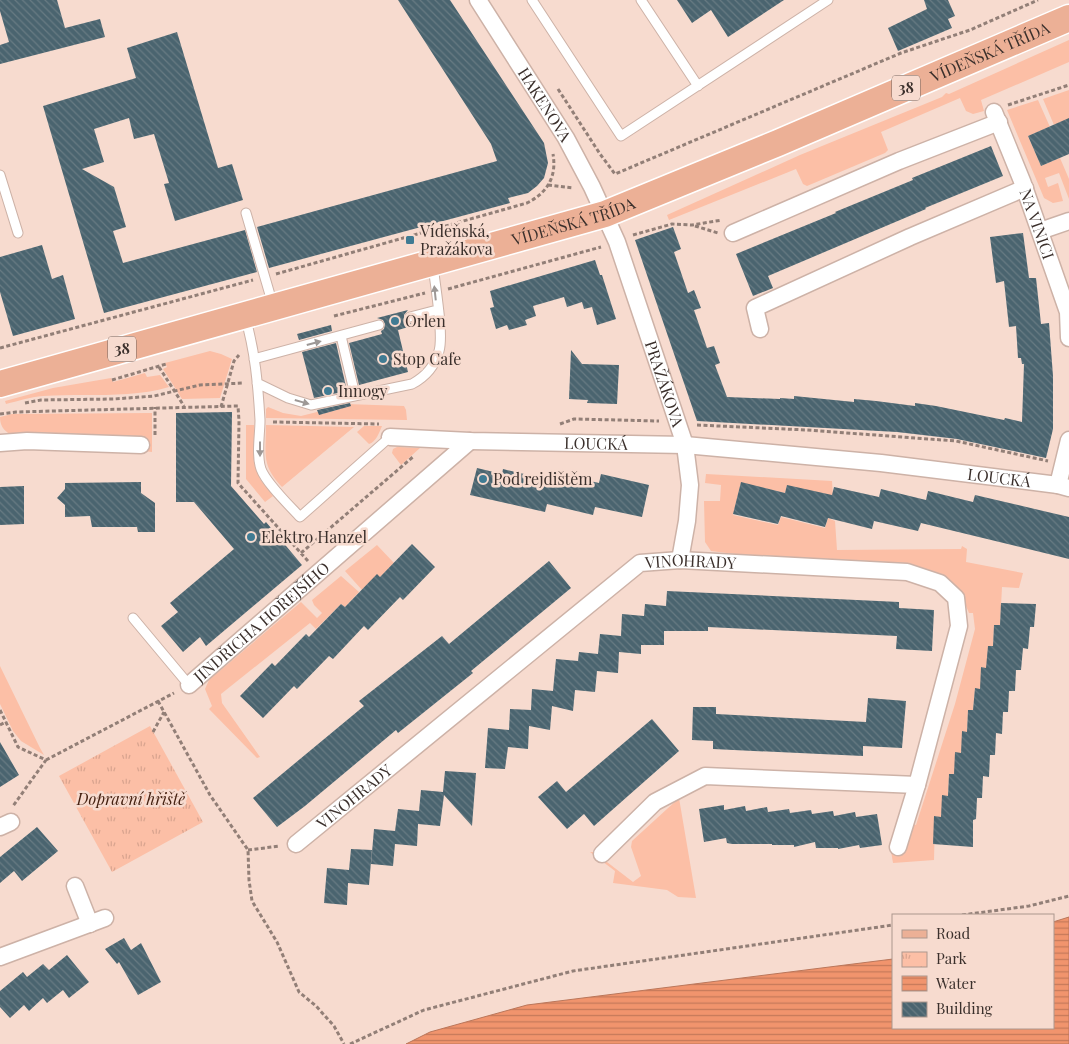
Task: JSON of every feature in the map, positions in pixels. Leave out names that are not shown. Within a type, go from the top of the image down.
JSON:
[{"type":"main road","name":"VÍDEŇSKÁ TŘÍDA","points":[[0,396],[248,326],[273,308],[605,214],[796,135],[1069,18]]},
{"type":"street","name":"HAKENOVA","points":[[478,0],[566,138],[605,214]]},
{"type":"street","name":"NA VINICI","points":[[996,117],[1025,188],[1068,312],[1069,338]]},
{"type":"street","points":[[729,226],[900,161],[996,117]]},
{"type":"street","points":[[760,329],[754,308],[910,237],[1025,188]]},
{"type":"street","name":"PRAŽÁKOVA","points":[[605,214],[617,242],[685,445],[690,485],[687,521],[680,560]]},
{"type":"street","points":[[1040,231],[1069,221]]},
{"type":"street","name":"LOUCKÁ","points":[[390,437],[685,445],[890,464],[1064,486]]},
{"type":"street","name":"JINDŘICHA HOŘEJŠÍHO","points":[[189,685],[470,440]]},
{"type":"street","points":[[1064,486],[1069,440]]},
{"type":"street","points":[[0,443],[27,441],[141,445]]},
{"type":"street","name":"VINOHRADY","points":[[296,844],[640,563],[680,560],[907,572],[940,583],[956,598],[959,626],[917,785],[898,847]]},
{"type":"street","points":[[602,854],[655,802],[705,776],[917,785]]},
{"type":"street","points":[[0,957],[97,921],[75,886]]},
{"type":"lane","points":[[532,0],[621,136],[828,0]]},
{"type":"lane","points":[[641,0],[698,86]]},
{"type":"lane","points":[[0,174],[18,233]]},
{"type":"lane","points":[[246,212],[273,308]]},
{"type":"lane","points":[[257,383],[288,398],[311,405],[412,384],[423,378],[429,371],[439,351],[440,334],[432,263]]},
{"type":"lane","points":[[410,317],[437,310]]},
{"type":"lane","points":[[254,359],[379,325]]},
{"type":"lane","name":"LOUCKÁ","points":[[248,326],[257,383],[261,469],[266,478],[300,517],[390,437]]},
{"type":"lane","points":[[341,336],[355,395]]},
{"type":"lane","points":[[133,618],[189,685]]},
{"type":"path","points":[[556,86],[615,174],[901,53],[970,30],[1038,0]]},
{"type":"path","points":[[996,117],[1008,104],[1069,85]]},
{"type":"path","points":[[0,348],[264,277],[527,203],[539,197],[548,185],[555,166],[551,147],[566,138]]},
{"type":"path","points":[[329,317],[435,290],[454,287],[617,242],[672,224],[729,226],[727,235],[692,225]]},
{"type":"path","points":[[221,407],[234,361],[248,326]]},
{"type":"path","points":[[112,380],[166,364]]},
{"type":"path","points":[[158,367],[184,407]]},
{"type":"path","points":[[16,404],[41,400],[114,399],[154,396],[193,386],[257,383]]},
{"type":"path","points":[[0,396],[1,414],[36,411],[238,406],[239,421]]},
{"type":"path","points":[[694,425],[948,440],[1050,461]]},
{"type":"path","points":[[301,553],[417,454]]},
{"type":"path","points":[[5,825],[7,814],[46,760],[189,685]]},
{"type":"path","points":[[158,701],[210,795],[248,850],[252,901],[277,942],[298,992],[334,1026],[344,1044]]},
{"type":"path","points":[[0,710],[18,747],[46,760]]},
{"type":"path","points":[[153,732],[164,712]]},
{"type":"path","points":[[0,725],[6,722]]},
{"type":"path","points":[[248,850],[296,844]]},
{"type":"path","points":[[969,914],[1029,906],[1069,896]]},
{"type":"path","points":[[350,1044],[424,1010],[573,971],[892,925]]},
{"type":"green space","points":[[1069,40],[1069,62],[981,100],[984,111],[973,114],[966,111],[960,98],[881,132],[888,150],[885,153],[807,186],[803,184],[796,169],[669,220],[667,215],[800,155],[942,97],[946,93],[949,94]]},
{"type":"green space","points":[[1069,90],[1069,119],[1054,125],[1043,99]]},
{"type":"green space","points":[[1038,100],[1050,127],[1028,136],[1041,166],[1060,158],[1069,179],[1069,199],[1059,173],[1045,178],[1048,187],[1058,183],[1063,201],[1053,203],[1044,198],[1007,110]]},
{"type":"green space","points":[[210,351],[232,359],[220,398],[182,399],[163,369],[167,367],[165,363]]},
{"type":"green space","points":[[145,373],[147,377],[160,375],[169,387],[138,393],[43,396],[6,404],[5,401],[53,388],[111,378],[113,382]]},
{"type":"green space","points":[[346,404],[404,406],[407,420],[266,418],[266,409],[268,407],[283,413],[301,416],[321,411],[322,414],[340,409]]},
{"type":"green space","points":[[152,413],[152,452],[10,434],[2,427],[0,417],[12,414]]},
{"type":"green space","points":[[246,425],[254,425],[255,466],[260,479],[273,496],[265,502],[246,479]]},
{"type":"green space","points":[[266,425],[354,427],[282,487],[271,472],[266,459]]},
{"type":"green space","points":[[364,426],[382,426],[375,439],[369,444],[357,432]]},
{"type":"green space","points":[[397,447],[420,448],[401,465],[392,453],[393,449]]},
{"type":"green space","points":[[706,474],[832,481],[833,497],[787,486],[785,493],[741,483],[733,515],[778,525],[781,517],[825,528],[828,518],[835,521],[837,550],[961,549],[962,546],[967,549],[966,562],[1023,573],[1019,588],[1002,587],[1000,626],[994,625],[993,647],[988,646],[987,669],[980,690],[975,689],[973,710],[968,710],[967,732],[962,732],[962,753],[954,775],[949,774],[948,795],[942,817],[935,818],[934,860],[893,863],[890,845],[895,844],[894,852],[903,854],[913,824],[916,825],[955,704],[975,629],[973,613],[969,613],[960,595],[948,581],[932,572],[912,566],[735,558],[735,554],[711,551],[705,542],[704,501],[720,501],[721,485],[705,483]]},
{"type":"green space","points":[[377,545],[394,563],[380,577],[362,590],[345,571]]},
{"type":"green space","points":[[341,576],[359,592],[345,607],[341,604],[316,629],[310,623],[221,694],[222,703],[260,757],[257,758],[209,709],[212,706],[205,689],[209,680],[301,602],[317,618],[322,613],[312,600]]},
{"type":"green space","points":[[0,666],[44,755],[21,741],[13,731],[0,704]]},
{"type":"green space","name":"Dopravní hřiště","points":[[150,726],[203,822],[112,872],[59,776]]},
{"type":"green space","points":[[679,798],[696,898],[678,897],[667,890],[613,883],[615,871],[590,852],[594,852],[633,882],[641,876],[631,847],[632,841]]},
{"type":"water","points":[[1069,917],[1069,1044],[406,1044],[430,1032],[527,1005],[892,959],[892,1029],[1054,1029],[1054,922]]},
{"type":"building","points":[[0,0],[57,0],[65,28],[100,19],[105,37],[0,64],[0,45],[9,42],[0,11]]},
{"type":"building","points":[[398,0],[450,0],[544,143],[548,163],[544,178],[528,193],[508,198],[510,203],[269,268],[257,227],[497,161],[491,144]]},
{"type":"building","points":[[677,0],[784,0],[728,37],[711,10],[692,23]]},
{"type":"building","points":[[924,0],[948,0],[955,16],[948,19],[952,28],[898,51],[888,28],[927,9]]},
{"type":"building","points":[[177,32],[218,168],[232,164],[243,200],[175,221],[164,184],[169,183],[154,134],[134,139],[129,118],[94,129],[104,162],[82,169],[114,187],[126,227],[113,231],[123,263],[245,230],[257,272],[104,313],[43,106],[136,78],[127,48]]},
{"type":"building","points":[[1069,118],[1069,154],[1041,166],[1028,136]]},
{"type":"building","points":[[991,146],[1003,176],[768,276],[773,288],[753,296],[736,254]]},
{"type":"building","points":[[673,227],[681,249],[674,252],[688,293],[694,290],[701,308],[694,310],[707,348],[714,346],[720,363],[715,365],[727,397],[794,399],[794,396],[854,402],[854,399],[915,406],[915,403],[1022,422],[1024,364],[1022,364],[1021,358],[1018,358],[1016,326],[1009,327],[1004,281],[996,283],[990,237],[1023,233],[1029,278],[1036,278],[1041,324],[1049,323],[1053,376],[1053,429],[1046,458],[957,439],[897,432],[697,421],[635,240]]},
{"type":"building","points":[[42,245],[52,279],[63,275],[75,319],[13,336],[0,292],[0,257]]},
{"type":"building","points":[[595,260],[600,275],[602,275],[616,319],[597,325],[592,307],[584,309],[582,302],[567,307],[564,297],[533,306],[536,316],[525,320],[527,325],[509,330],[507,325],[496,329],[490,308],[494,307],[490,291]]},
{"type":"building","name":"Stop Cafe","points":[[408,310],[404,318],[412,326],[398,330],[408,372],[359,385],[349,343],[382,334],[381,331],[384,329],[385,324],[383,320],[377,318]]},
{"type":"building","points":[[331,325],[332,331],[299,340],[297,334]]},
{"type":"building","points":[[336,343],[347,391],[314,398],[302,352]]},
{"type":"building","points":[[571,350],[582,364],[619,365],[617,404],[587,403],[588,400],[569,399]]},
{"type":"building","points":[[350,403],[351,406],[319,415],[317,410]]},
{"type":"building","name":"Elektro Hanzel","points":[[232,412],[231,486],[264,524],[266,522],[302,565],[206,646],[200,637],[183,652],[161,626],[178,612],[170,603],[234,549],[194,502],[176,502],[176,413]]},
{"type":"building","points":[[477,468],[502,474],[503,469],[550,480],[552,472],[599,483],[601,474],[649,485],[642,517],[595,507],[593,515],[547,504],[545,512],[470,495]]},
{"type":"building","points":[[141,482],[141,493],[155,503],[155,532],[138,532],[137,527],[92,527],[90,516],[65,517],[65,505],[57,498],[65,489],[65,483]]},
{"type":"building","points":[[741,482],[785,493],[787,485],[832,495],[834,487],[879,497],[881,489],[926,500],[928,491],[973,502],[975,495],[1069,517],[1069,559],[921,523],[918,531],[874,521],[872,529],[828,518],[825,527],[781,516],[778,524],[733,514]]},
{"type":"building","points":[[24,486],[24,524],[0,525],[0,487]]},
{"type":"building","points":[[412,544],[435,567],[403,600],[400,597],[368,630],[364,626],[333,659],[329,656],[297,689],[294,686],[263,718],[240,696],[272,663],[275,666],[306,634],[309,637],[341,604],[345,607],[377,574],[380,577]]},
{"type":"building","points":[[549,561],[571,588],[471,671],[473,673],[398,733],[396,730],[277,827],[253,798],[364,706],[359,701],[442,636],[449,644]]},
{"type":"building","points":[[667,591],[899,602],[899,608],[934,610],[932,651],[896,649],[897,636],[708,627],[708,631],[664,631],[664,645],[641,645],[641,654],[619,652],[618,673],[597,671],[595,692],[575,690],[573,711],[552,706],[550,730],[529,726],[528,749],[508,747],[505,769],[485,768],[488,728],[509,730],[510,709],[531,710],[532,689],[553,691],[556,659],[578,661],[579,652],[598,654],[600,634],[621,636],[622,614],[644,616],[645,604],[666,606]]},
{"type":"building","points":[[1001,603],[1036,604],[1034,627],[1030,627],[1028,649],[1023,648],[1021,670],[1016,670],[1015,691],[1009,691],[1008,712],[1003,712],[1002,734],[996,733],[995,755],[990,755],[989,777],[983,776],[982,798],[977,798],[976,819],[973,820],[973,847],[933,844],[934,816],[941,817],[942,795],[948,796],[949,774],[954,774],[955,752],[961,753],[962,731],[967,732],[968,710],[973,710],[975,688],[980,689],[981,667],[986,668],[988,646],[993,646],[994,625],[1000,625]]},
{"type":"building","points":[[868,698],[906,701],[902,748],[863,746],[863,756],[713,749],[713,741],[692,740],[693,707],[716,707],[716,714],[866,722]]},
{"type":"building","points":[[652,719],[679,751],[594,826],[584,814],[567,829],[538,797],[557,781],[566,792]]},
{"type":"building","points":[[0,742],[19,775],[0,787]]},
{"type":"building","points":[[445,771],[476,773],[472,826],[444,795],[440,826],[418,824],[417,846],[395,844],[393,866],[371,864],[374,829],[395,831],[398,809],[419,811],[421,790],[443,792]]},
{"type":"building","points":[[724,805],[724,810],[745,806],[746,811],[767,807],[768,812],[789,809],[790,813],[811,810],[812,814],[833,811],[834,816],[855,812],[856,817],[877,814],[882,845],[860,848],[859,845],[838,849],[816,848],[815,842],[794,847],[794,845],[732,844],[727,843],[726,838],[704,842],[699,809]]},
{"type":"building","points":[[37,827],[58,851],[22,881],[14,871],[0,883],[0,857]]},
{"type":"building","points":[[351,849],[372,850],[369,885],[348,883],[347,905],[324,903],[327,868],[349,870]]},
{"type":"building","points":[[124,938],[131,950],[141,943],[161,982],[138,995],[119,962],[117,964],[105,949]]},
{"type":"building","points":[[67,955],[89,982],[69,998],[63,990],[47,1003],[43,998],[29,1011],[24,1005],[10,1018],[0,1007],[0,991],[23,972],[27,977],[43,964],[49,970]]},
{"type":"place","name":"Vídeňská, Pražákova","points":[[410,240]]},
{"type":"place","name":"Orlen","points":[[395,321]]},
{"type":"place","name":"Stop Cafe","points":[[383,359]]},
{"type":"place","name":"Innogy","points":[[328,391]]},
{"type":"place","name":"Pod rejdištěm","points":[[483,479]]},
{"type":"place","name":"Elektro Hanzel","points":[[251,537]]}]
